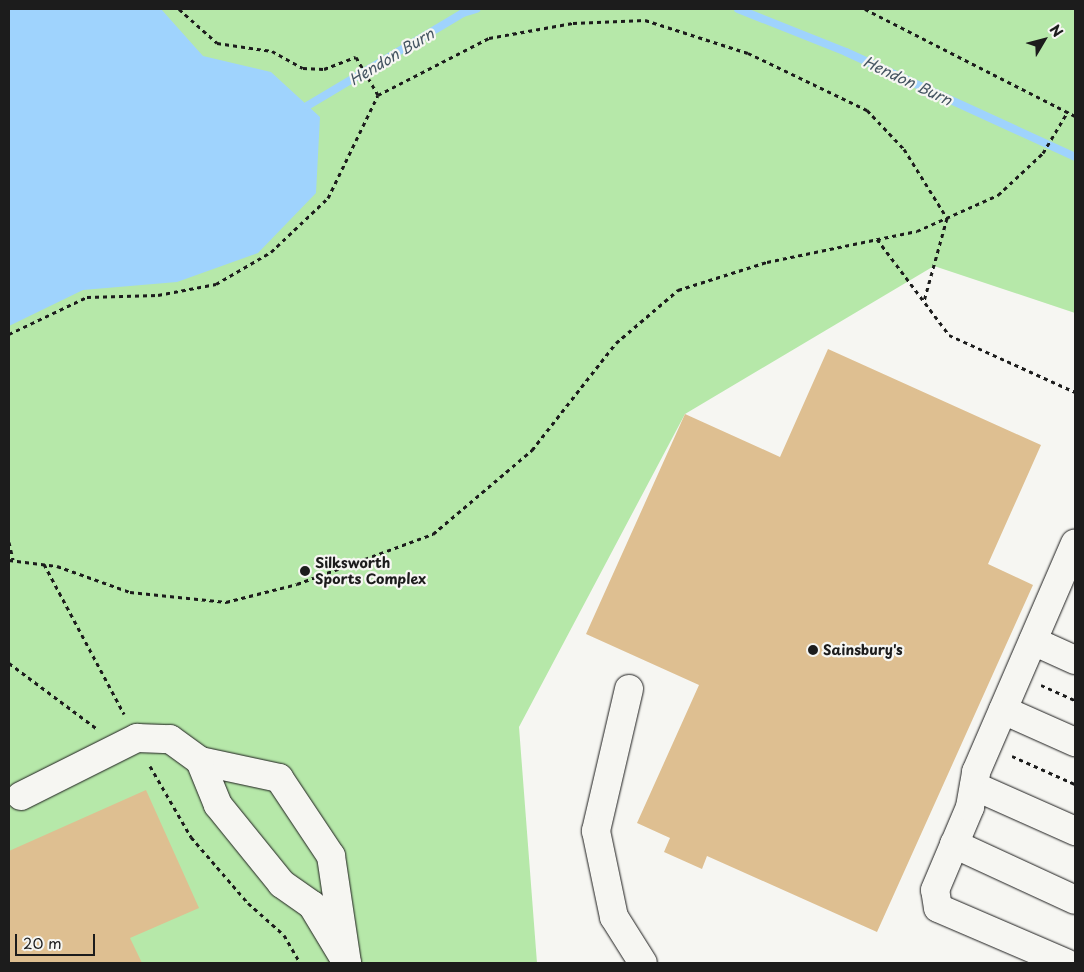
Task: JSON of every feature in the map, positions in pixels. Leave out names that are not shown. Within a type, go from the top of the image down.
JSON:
[{"type":"lane","points":[[1066,963],[938,908],[935,890],[970,807],[974,786],[988,745],[1033,641],[1065,593],[1075,543]]},
{"type":"lane","points":[[1033,641],[1075,660]]},
{"type":"lane","points":[[628,689],[596,831],[614,917],[643,963]]},
{"type":"lane","points":[[1003,710],[1075,742]]},
{"type":"lane","points":[[21,796],[128,742],[170,739],[200,761],[279,778],[331,856],[348,963]]},
{"type":"lane","points":[[200,761],[218,805],[282,884],[312,905],[348,963]]},
{"type":"lane","points":[[974,786],[1075,830]]},
{"type":"lane","points":[[954,844],[1075,900]]},
{"type":"path","points":[[180,9],[217,43],[272,51],[303,68],[324,69],[356,57],[378,95]]},
{"type":"path","points":[[865,9],[1075,114]]},
{"type":"path","points":[[9,334],[88,296],[158,295],[216,284],[271,252],[328,198],[378,95],[489,38],[573,23],[645,20],[748,53],[866,110],[904,149],[948,218],[924,301]]},
{"type":"path","points":[[9,542],[11,560],[44,564],[130,592],[226,602],[297,584],[433,534],[532,450],[616,343],[678,290],[767,262],[917,231],[948,218],[998,195],[1043,153],[1068,111]]},
{"type":"path","points":[[877,240],[950,335],[1075,392]]},
{"type":"path","points":[[44,564],[128,742],[191,837],[248,903],[284,935],[300,963]]},
{"type":"path","points":[[9,663],[128,742]]},
{"type":"path","points":[[988,745],[1075,784]]},
{"type":"green space","name":"Silksworth Sports Complex","points":[[9,9],[1075,9],[1075,313],[934,266],[685,414],[519,727],[537,963],[9,963]]},
{"type":"water","points":[[9,9],[161,9],[203,56],[271,72],[320,117],[316,193],[258,253],[177,282],[83,290],[9,326]]},
{"type":"building","name":"Sainsbury's","points":[[828,349],[1041,445],[988,564],[1033,585],[877,932],[707,856],[702,869],[664,852],[670,838],[637,823],[699,685],[586,634],[685,414],[780,457]]},
{"type":"building","points":[[146,790],[199,908],[130,938],[142,963],[9,963],[9,851]]},
{"type":"waterway","name":"Hendon Burn","points":[[307,106],[463,13],[476,9]]},
{"type":"waterway","name":"Hendon Burn","points":[[738,9],[846,52],[1075,157]]},
{"type":"place","name":"Silksworth Sports Complex","points":[[305,571]]},
{"type":"place","name":"Sainsbury's","points":[[813,650]]}]
